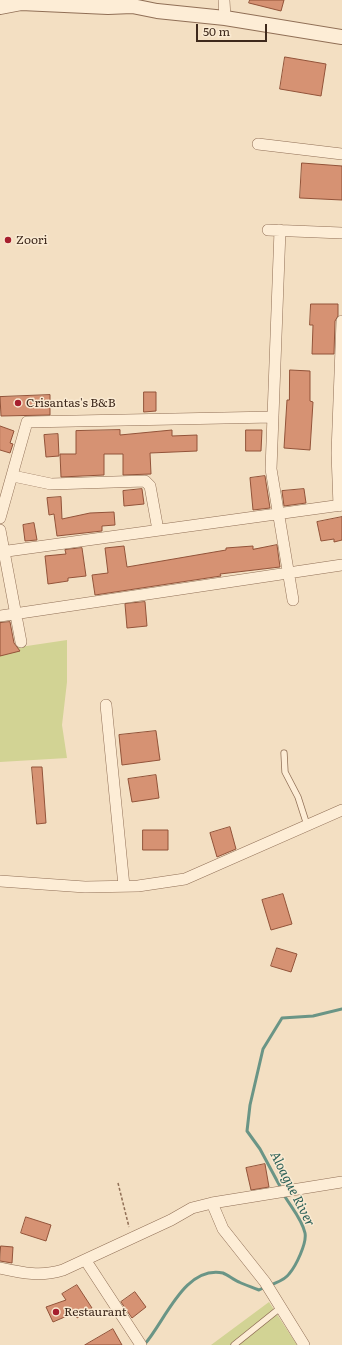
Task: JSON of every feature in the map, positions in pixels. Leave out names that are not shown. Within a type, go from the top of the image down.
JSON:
[{"type":"street","points":[[224,0],[225,18]]},
{"type":"street","points":[[0,7],[21,3],[108,3],[157,11],[225,18],[342,37]]},
{"type":"street","points":[[258,144],[342,154]]},
{"type":"street","points":[[268,230],[342,233]]},
{"type":"street","points":[[280,230],[271,469],[293,600]]},
{"type":"street","points":[[2,552],[340,506],[337,453],[342,321]]},
{"type":"street","points":[[0,518],[27,422],[273,417]]},
{"type":"street","points":[[13,476],[51,484],[145,481],[150,486],[158,530]]},
{"type":"street","points":[[0,530],[2,552],[20,642]]},
{"type":"street","points":[[0,616],[342,565]]},
{"type":"street","points":[[106,705],[124,886]]},
{"type":"street","points":[[0,881],[85,888],[124,886],[184,879],[342,810]]},
{"type":"street","points":[[0,1268],[36,1275],[50,1274],[86,1261],[192,1208],[275,1192],[342,1182]]},
{"type":"street","points":[[212,1203],[223,1229],[265,1282],[304,1345]]},
{"type":"street","points":[[86,1261],[138,1341]]},
{"type":"lane","points":[[284,753],[285,772],[298,797],[306,825]]},
{"type":"lane","points":[[234,1345],[280,1308]]},
{"type":"path","points":[[118,1183],[132,1239]]},
{"type":"green space","points":[[67,640],[67,682],[62,725],[67,758],[0,762],[0,650]]},
{"type":"green space","points":[[269,1302],[297,1345],[211,1345]]},
{"type":"building","points":[[250,0],[284,0],[281,11],[249,3]]},
{"type":"building","points":[[285,57],[326,64],[321,96],[280,89]]},
{"type":"building","points":[[302,163],[342,166],[342,200],[300,198]]},
{"type":"building","points":[[311,304],[338,304],[338,316],[335,321],[334,354],[312,354],[313,325],[310,325]]},
{"type":"building","points":[[290,370],[310,371],[310,401],[313,402],[310,450],[284,448],[287,400],[289,400]]},
{"type":"building","points":[[144,392],[156,392],[156,411],[144,412]]},
{"type":"building","name":"Crisantas's B&B","points":[[50,395],[50,415],[1,416],[0,397]]},
{"type":"building","points":[[0,426],[14,431],[10,443],[13,444],[10,453],[0,450]]},
{"type":"building","points":[[120,430],[120,435],[172,430],[172,436],[197,435],[197,451],[150,453],[151,474],[123,475],[123,454],[104,454],[104,475],[61,477],[60,454],[76,454],[76,431]]},
{"type":"building","points":[[246,430],[262,430],[261,451],[246,451]]},
{"type":"building","points":[[58,434],[59,456],[46,457],[44,435]]},
{"type":"building","points":[[265,476],[270,508],[253,510],[250,478]]},
{"type":"building","points":[[142,489],[144,504],[124,506],[123,491]]},
{"type":"building","points":[[304,489],[306,503],[284,506],[282,491]]},
{"type":"building","points":[[61,497],[62,519],[90,513],[114,512],[115,525],[102,526],[102,531],[57,536],[54,514],[49,515],[47,498]]},
{"type":"building","points":[[342,517],[342,540],[334,542],[334,539],[321,541],[317,522]]},
{"type":"building","points":[[34,523],[37,540],[25,541],[23,525]]},
{"type":"building","points":[[277,545],[280,567],[220,574],[221,576],[95,595],[92,575],[108,573],[105,548],[124,546],[127,567],[226,550],[226,548],[253,546],[253,549]]},
{"type":"building","points":[[82,548],[86,576],[68,578],[68,581],[48,584],[45,556],[66,554],[65,550]]},
{"type":"building","points":[[145,602],[147,626],[127,628],[125,604]]},
{"type":"building","points":[[10,622],[14,643],[20,651],[0,656],[0,623]]},
{"type":"building","points":[[156,731],[160,760],[122,765],[119,735]]},
{"type":"building","points":[[32,767],[42,767],[46,823],[37,824]]},
{"type":"building","points":[[156,775],[159,798],[132,802],[128,779]]},
{"type":"building","points":[[230,827],[236,849],[217,857],[210,833]]},
{"type":"building","points":[[143,830],[168,830],[168,850],[143,850]]},
{"type":"building","points":[[283,894],[292,924],[271,930],[262,900]]},
{"type":"building","points":[[277,948],[297,954],[291,972],[271,966]]},
{"type":"building","points":[[265,1164],[269,1187],[251,1190],[246,1168]]},
{"type":"building","points":[[26,1217],[51,1225],[46,1241],[21,1233]]},
{"type":"building","points":[[1,1246],[13,1247],[12,1263],[0,1261]]},
{"type":"building","points":[[77,1285],[92,1308],[77,1318],[74,1313],[53,1322],[46,1307],[66,1300],[62,1294]]},
{"type":"building","points":[[135,1292],[146,1307],[132,1318],[121,1302]]},
{"type":"building","points":[[113,1329],[122,1345],[85,1345]]},
{"type":"waterway","name":"Aloague River","points":[[282,1190],[260,1149],[247,1131],[250,1105],[263,1049],[282,1018],[313,1016],[342,1009]]},
{"type":"waterway","name":"Aloague River","points":[[271,1285],[281,1281],[292,1270],[298,1260],[305,1237],[304,1228],[284,1195]]},
{"type":"waterway","name":"Aloague River","points":[[144,1345],[177,1297],[186,1286],[197,1278],[209,1273],[223,1273],[237,1281],[259,1290],[265,1287]]},
{"type":"place","name":"Zoori","points":[[8,240]]},
{"type":"place","name":"Crisantas's B&B","points":[[18,403]]},
{"type":"place","name":"Restaurant","points":[[56,1312]]}]
